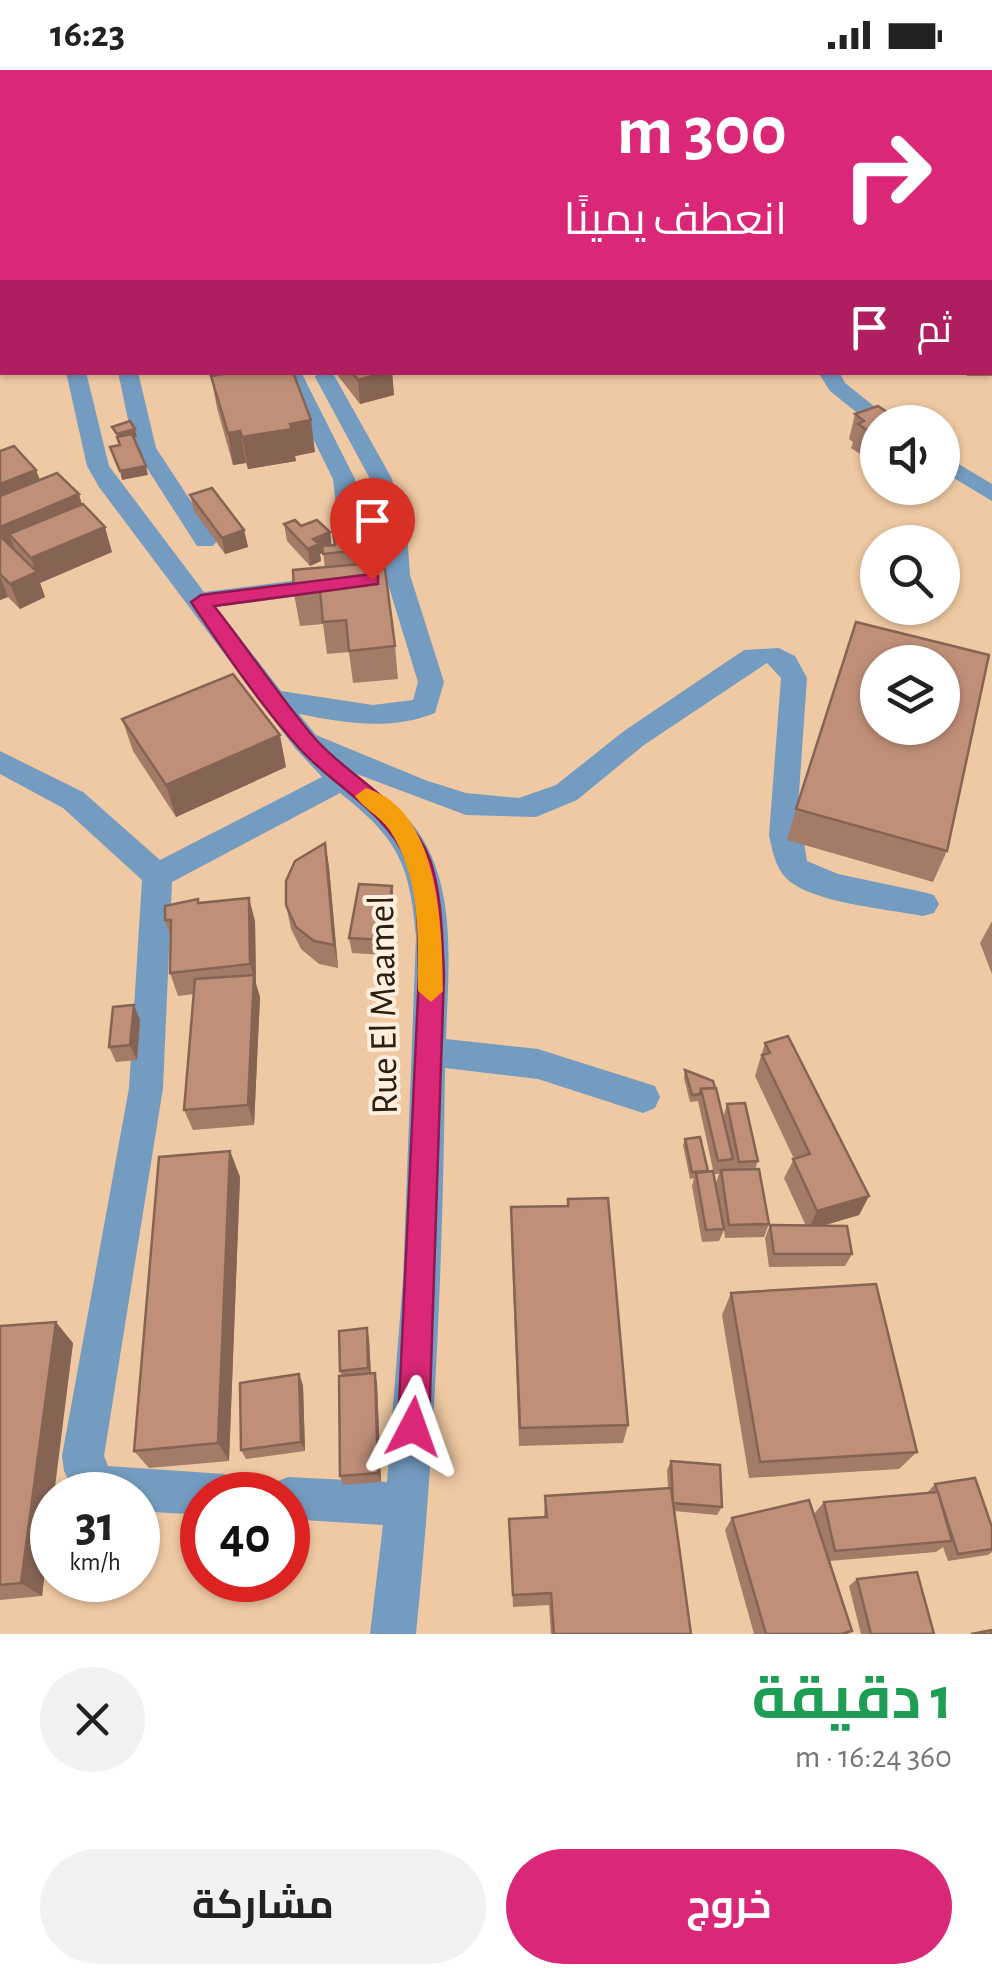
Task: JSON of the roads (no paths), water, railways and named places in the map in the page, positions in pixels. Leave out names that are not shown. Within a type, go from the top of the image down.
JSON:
[{"type":"street","name":"Rue El Maamel","points":[[77,375],[104,479],[305,740],[342,778],[394,820],[418,860],[430,921],[421,1310],[408,1505],[393,1634]]},
{"type":"street","points":[[129,375],[146,448],[204,541]]},
{"type":"street","points":[[292,375],[322,428],[344,478],[349,515],[362,528],[396,539]]},
{"type":"street","points":[[830,375],[837,387],[861,405]]},
{"type":"street","points":[[273,700],[378,713],[417,711],[425,706],[430,682],[398,575],[394,518],[366,444],[326,377]]},
{"type":"street","points":[[960,473],[992,494]]},
{"type":"street","points":[[201,602],[398,575]]},
{"type":"street","points":[[305,740],[440,795],[519,809],[558,798],[619,748],[753,656],[770,654],[786,662],[794,678],[782,836],[790,862],[806,875],[923,904]]},
{"type":"street","points":[[0,760],[73,800],[157,876]]},
{"type":"street","points":[[157,876],[342,778]]},
{"type":"street","points":[[157,876],[146,1088],[83,1456],[84,1471],[98,1487],[180,1492]]},
{"type":"street","points":[[428,1053],[491,1054],[546,1062],[644,1097]]},
{"type":"street","points":[[310,1499],[408,1505]]}]
